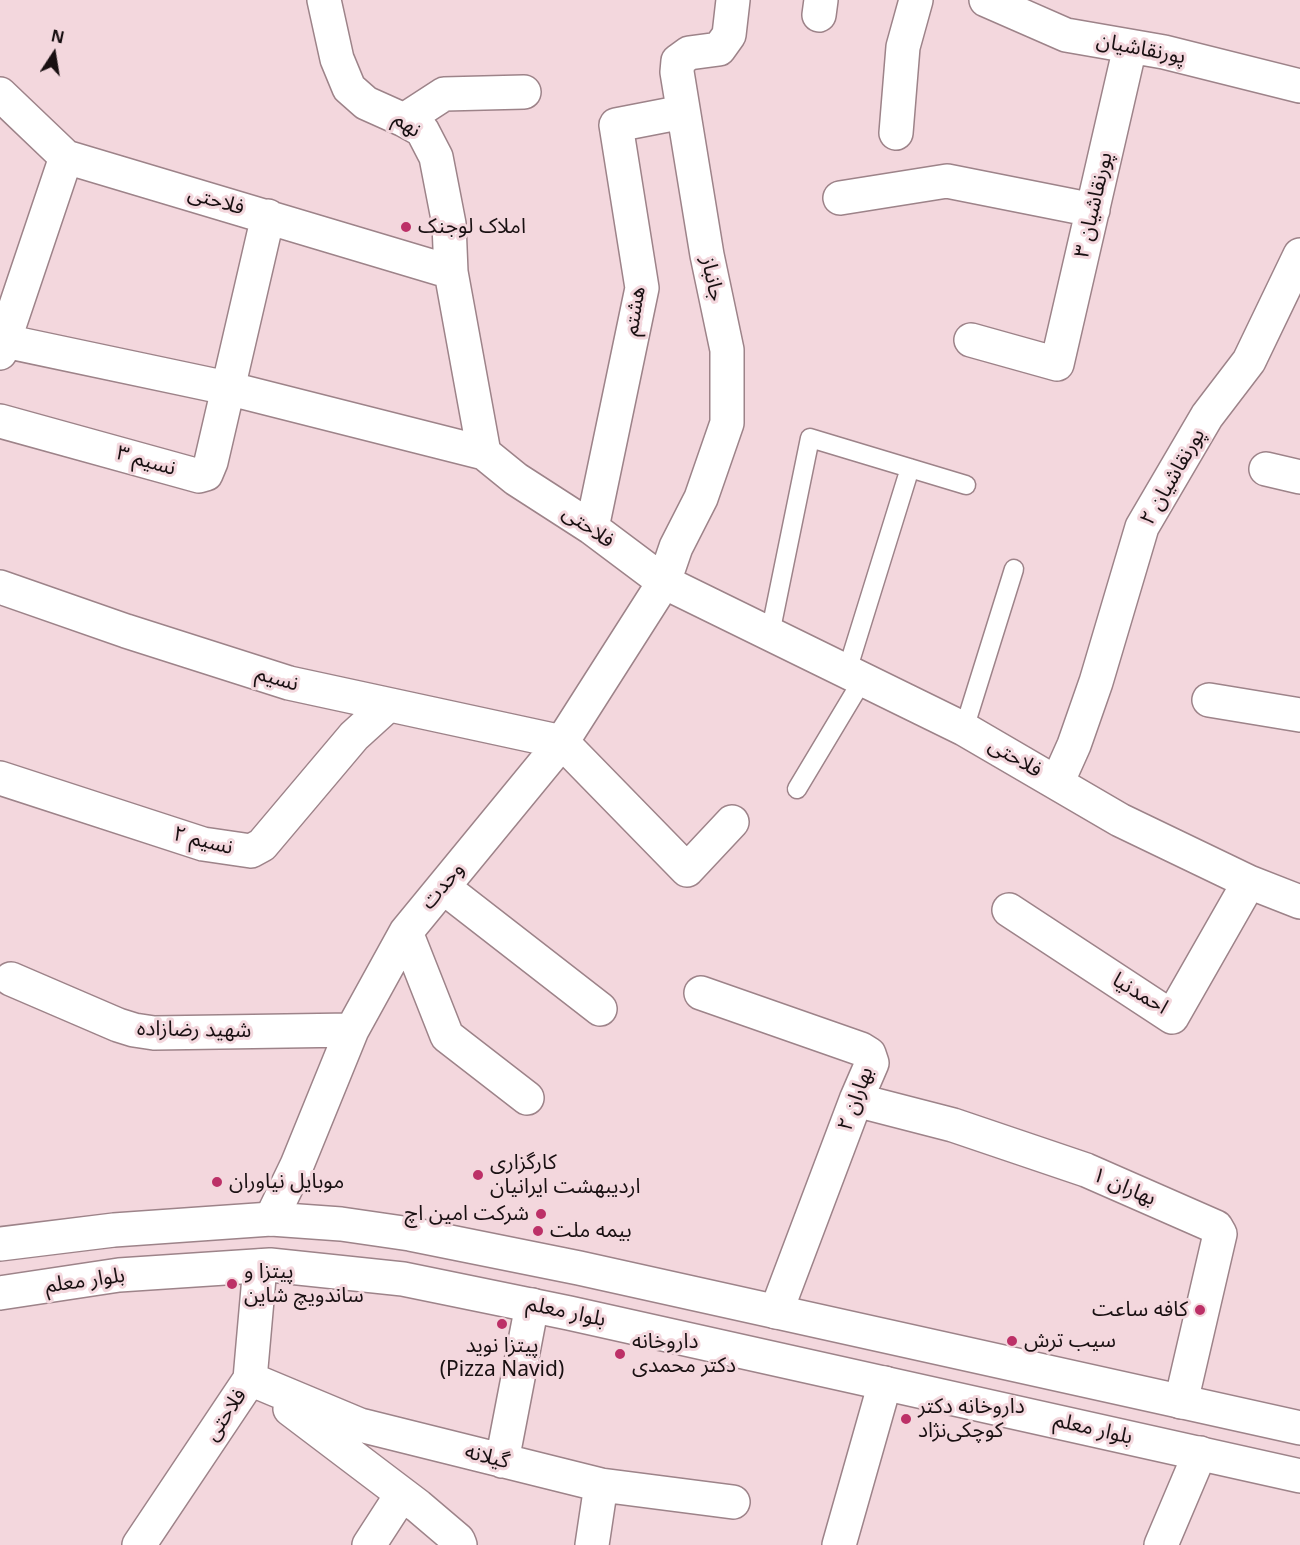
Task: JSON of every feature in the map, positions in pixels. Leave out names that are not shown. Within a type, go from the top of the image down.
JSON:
[{"type":"street","name":"نهم","points":[[324,0],[337,59],[349,88],[366,103],[422,130],[436,158],[449,224],[452,272]]},
{"type":"street","name":"جانباز","points":[[664,582],[676,547],[701,498],[728,423],[727,350],[707,255],[677,72],[678,61],[689,53],[719,49],[729,35],[733,0]]},
{"type":"street","points":[[896,133],[903,47],[916,0]]},
{"type":"street","name":"پورنقاشیان","points":[[990,1],[1066,35],[1164,52],[1300,86]]},
{"type":"street","name":"پورنقاشیان ۳","points":[[971,340],[1057,364],[1130,46]]},
{"type":"street","points":[[404,120],[444,94],[524,92]]},
{"type":"street","name":"فلاحتی","points":[[0,94],[66,157],[452,272]]},
{"type":"street","name":"هشتم","points":[[592,528],[642,288],[616,125],[683,112]]},
{"type":"street","points":[[66,157],[1,344],[227,388],[484,453],[452,272]]},
{"type":"street","points":[[840,198],[947,182],[1093,210]]},
{"type":"street","points":[[227,388],[268,216]]},
{"type":"street","name":"پورنقاشیان ۲","points":[[1057,783],[1074,745],[1095,682],[1142,527],[1208,416],[1249,360],[1300,255]]},
{"type":"street","name":"نسیم ۳","points":[[0,421],[199,476],[206,474],[211,462],[227,388]]},
{"type":"street","name":"فلاحتی","points":[[484,453],[516,479],[592,528],[664,582],[964,729],[1120,820],[1249,882],[1300,902]]},
{"type":"street","points":[[1266,469],[1300,477]]},
{"type":"street","name":"وحدت","points":[[271,1219],[297,1165],[352,1030],[406,932],[562,742],[664,582]]},
{"type":"street","name":"نسیم","points":[[0,587],[289,683],[562,742]]},
{"type":"street","points":[[1209,700],[1300,715]]},
{"type":"street","name":"نسیم ٢","points":[[0,778],[203,844],[251,851],[262,845],[354,736],[387,706]]},
{"type":"street","points":[[562,742],[687,870],[732,822]]},
{"type":"street","name":"احمدنیا","points":[[1009,910],[1172,1017],[1249,882]]},
{"type":"street","points":[[443,887],[600,1009]]},
{"type":"street","points":[[406,932],[447,1036],[527,1098]]},
{"type":"street","name":"شهید رضازاده","points":[[11,979],[117,1025],[154,1033],[352,1030]]},
{"type":"street","name":"بهاران ۲","points":[[701,993],[861,1049],[869,1054],[872,1063],[776,1312]]},
{"type":"street","name":"بهاران ۱","points":[[856,1100],[953,1125],[1086,1170],[1216,1227],[1221,1234],[1180,1402]]},
{"type":"street","points":[[0,1244],[114,1230],[271,1219],[341,1224],[410,1234],[579,1268],[1300,1428]]},
{"type":"street","name":"فلاحتی","points":[[139,1545],[250,1379],[260,1266],[271,1219]]},
{"type":"street","name":"بلوار معلم","points":[[0,1293],[119,1275],[270,1265],[403,1279],[531,1305],[1300,1476]]},
{"type":"street","points":[[502,1461],[531,1305]]},
{"type":"street","points":[[250,1379],[402,1494],[459,1543]]},
{"type":"street","name":"گیلانه","points":[[250,1379],[360,1425],[601,1485],[733,1502]]},
{"type":"street","points":[[839,1545],[885,1383]]},
{"type":"street","points":[[1161,1545],[1200,1453]]},
{"type":"street","points":[[592,1545],[601,1485]]},
{"type":"street","points":[[369,1545],[402,1494]]},
{"type":"lane","points":[[770,634],[810,438],[966,485]]},
{"type":"lane","points":[[797,789],[855,675],[910,468]]},
{"type":"lane","points":[[964,729],[1014,570]]},
{"type":"place","name":"املاک لوجنک","points":[[406,227]]},
{"type":"place","name":"کارگزاری اردیبهشت ایرانیان","points":[[478,1175]]},
{"type":"place","name":"موبایل نیاوران","points":[[217,1182]]},
{"type":"place","name":"شرکت امین اچ","points":[[541,1214]]},
{"type":"place","name":"بیمه ملت","points":[[538,1231]]},
{"type":"place","name":"پیتزا و ساندویچ شاین","points":[[232,1284]]},
{"type":"place","name":"کافه ساعت","points":[[1200,1310]]},
{"type":"place","name":"پیتزا نوید (Pizza Navid)","points":[[502,1324]]},
{"type":"place","name":"سیب ترش","points":[[1012,1341]]},
{"type":"place","name":"داروخانه دکتر محمدی","points":[[620,1354]]},
{"type":"place","name":"داروخانه دکتر کوچکی‌نژاد","points":[[906,1419]]}]
